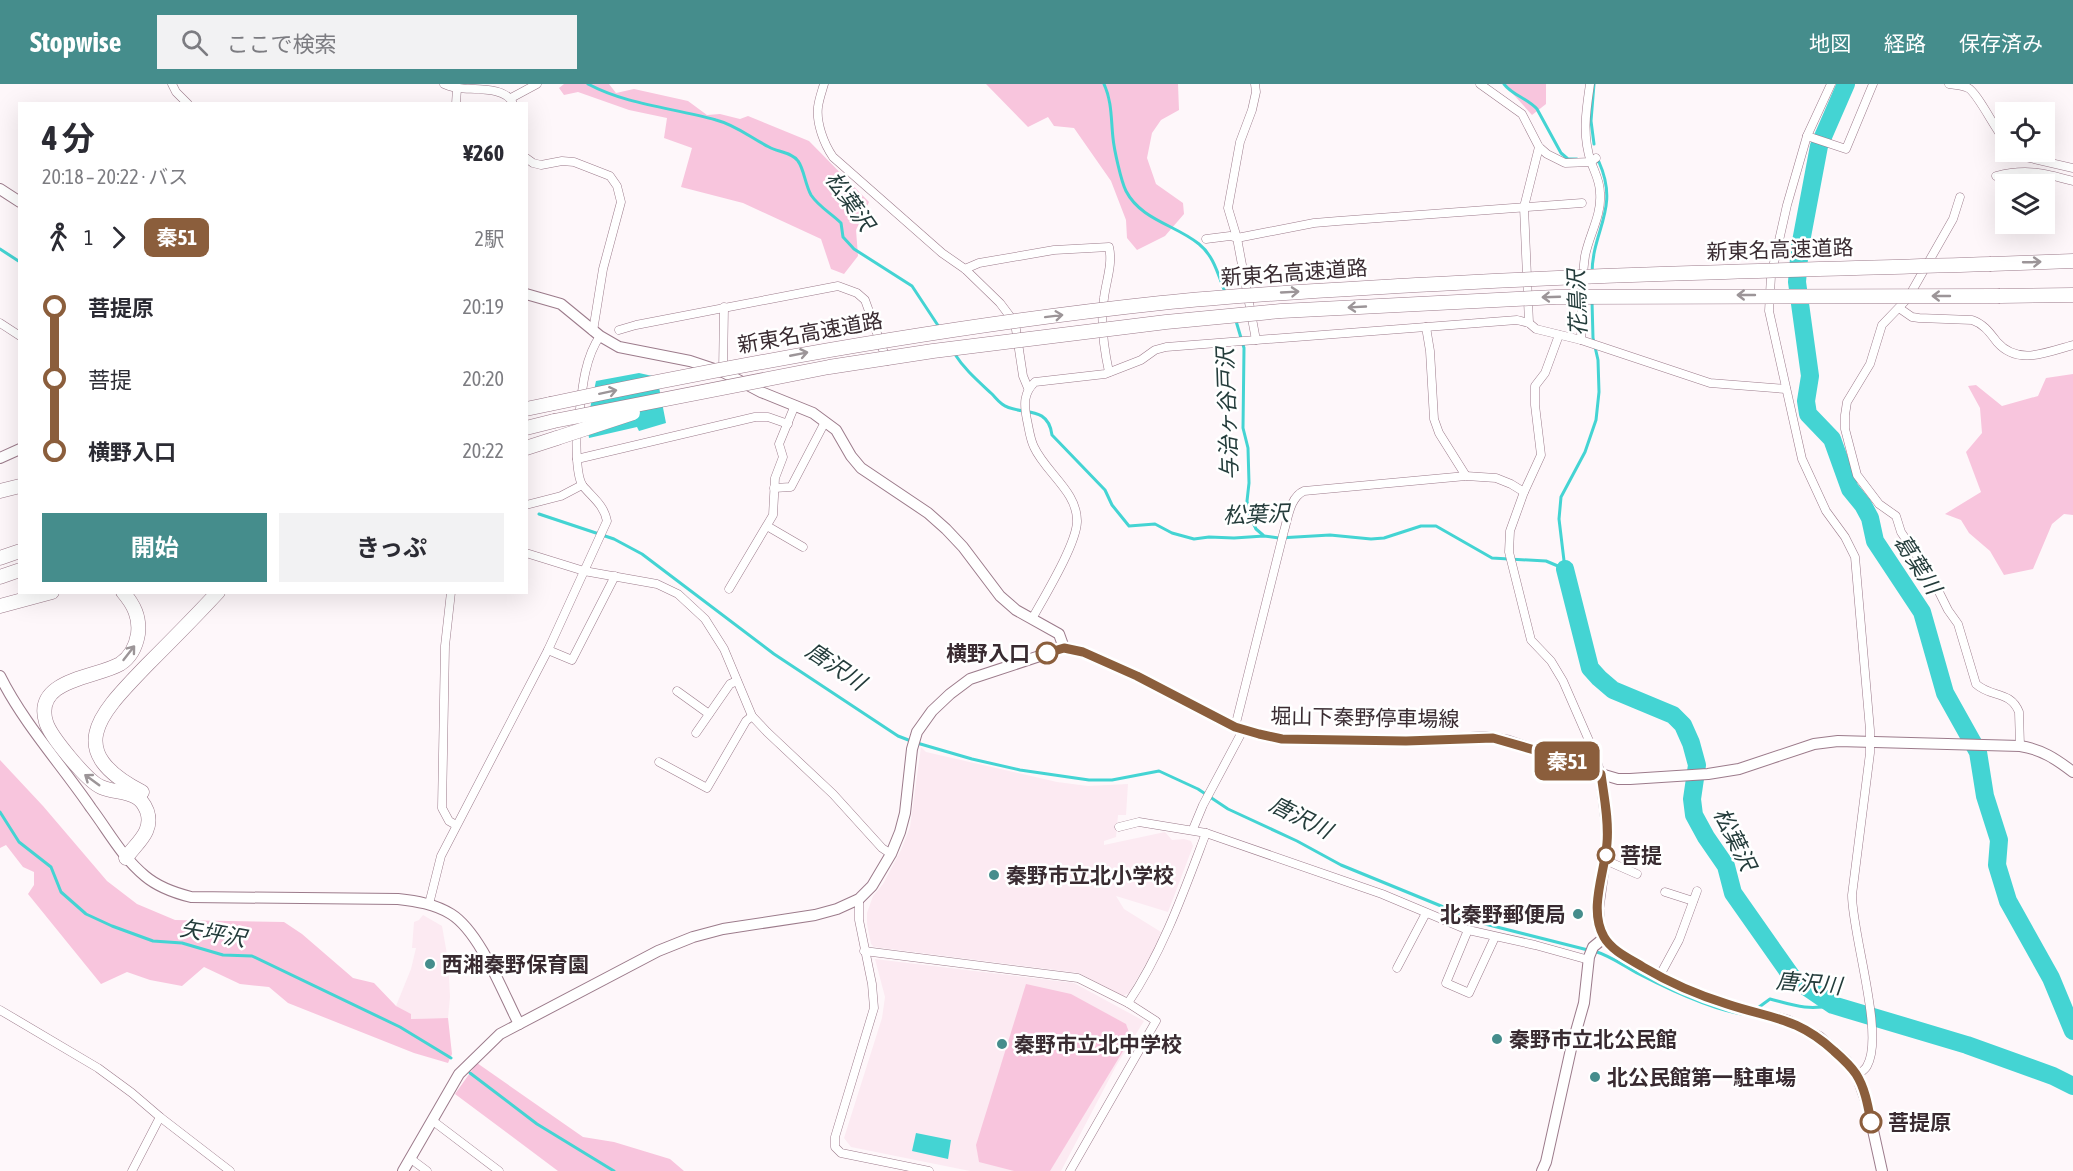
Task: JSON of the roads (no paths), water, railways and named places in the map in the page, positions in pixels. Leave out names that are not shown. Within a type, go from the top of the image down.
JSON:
[{"type":"highway","name":"新東名高速道路","points":[[528,408],[826,349],[1039,318],[1163,303],[1281,292],[1546,278],[2073,261]]},
{"type":"highway","name":"新東名高速道路","points":[[528,428],[829,367],[1166,321],[1281,311],[1556,297],[2073,295]]},
{"type":"highway","points":[[528,447],[698,392]]},
{"type":"highway","points":[[0,491],[18,486]]},
{"type":"highway","points":[[0,558],[18,552]]},
{"type":"highway","points":[[0,577],[18,571]]},
{"type":"highway","points":[[0,606],[45,594]]},
{"type":"highway","points":[[124,594],[133,606],[139,623],[136,645],[130,655],[119,664],[66,683],[56,689],[47,699],[45,709],[46,722],[51,732],[83,774],[103,788],[138,798],[145,806],[148,828],[126,858]]},
{"type":"highway","points":[[126,858],[153,838],[157,825],[156,811],[148,797],[116,777],[102,762],[97,745],[99,722],[121,692],[216,594]]},
{"type":"street","points":[[172,84],[176,93],[186,102]]},
{"type":"street","points":[[444,84],[503,94],[512,101],[537,84]]},
{"type":"street","points":[[824,84],[818,113],[824,140],[833,157],[942,253],[965,269],[1000,303],[1015,323],[1023,376],[1028,388],[1025,413],[1033,446],[1071,499],[1076,509],[1077,520],[1073,540],[1032,619]]},
{"type":"street","points":[[1253,340],[1237,238],[1228,208],[1240,142],[1256,92],[1255,84]]},
{"type":"street","points":[[1480,84],[1522,114],[1539,147],[1565,163],[1593,160]]},
{"type":"street","points":[[1585,341],[1585,256],[1598,213],[1601,194],[1585,134],[1584,120],[1590,84]]},
{"type":"street","points":[[1831,84],[1809,136],[1787,205],[1771,276],[1769,296],[1771,324],[1802,459],[1826,511],[1845,537],[1855,557],[1870,742],[1852,910],[1860,946],[1872,1035],[1870,1059],[1866,1068],[1857,1075]]},
{"type":"street","points":[[1809,136],[1846,149],[1873,84]]},
{"type":"street","points":[[1949,84],[1968,87],[1975,94],[1995,128]]},
{"type":"street","points":[[456,102],[457,88]]},
{"type":"street","points":[[1529,323],[1524,207],[1539,147]]},
{"type":"street","points":[[429,904],[441,855],[548,650],[607,521],[605,509],[582,485],[577,459],[576,435],[584,382],[596,334],[603,269],[621,202],[618,186],[610,176],[574,162],[562,161],[541,165],[533,164],[528,160]]},
{"type":"street","points":[[2047,162],[2073,168]]},
{"type":"street","points":[[2002,174],[2012,171],[2036,171],[2047,174]]},
{"type":"street","points":[[2055,176],[2073,181]]},
{"type":"street","points":[[0,189],[18,201]]},
{"type":"street","points":[[1960,197],[1953,219],[1908,298],[1882,325],[1870,364],[1847,402],[1845,429],[1857,475],[1879,504],[1896,516],[1901,532],[1933,580],[1958,624],[1976,684],[1983,690],[2011,699],[2017,707],[2020,746]]},
{"type":"street","points":[[1206,239],[1230,236],[1237,238],[1314,224],[1582,203]]},
{"type":"street","points":[[965,269],[979,263],[1054,250],[1109,247],[1110,266],[1104,298],[1103,323],[1109,372]]},
{"type":"street","points":[[619,330],[838,285],[857,293],[865,300],[888,363]]},
{"type":"street","points":[[403,1171],[459,1074],[500,1035],[658,951],[693,937],[723,929],[814,915],[837,909],[859,899],[872,886],[891,854],[900,832],[905,813],[912,749],[918,732],[932,711],[970,679],[1064,648],[1059,634],[1016,610],[1000,596],[963,547],[928,513],[861,468],[836,430],[813,413],[761,392],[723,372],[690,361],[619,347],[596,334],[561,304],[528,295]]},
{"type":"street","points":[[723,372],[724,307]]},
{"type":"street","points":[[1899,308],[1912,317],[1972,320],[1980,323],[2005,351],[2015,355],[2028,356],[2073,345]]},
{"type":"street","points":[[1028,388],[1035,382],[1088,378],[1109,372],[1141,360],[1155,350],[1166,347],[1466,326],[1517,320],[1529,323],[1536,329],[1585,341],[1710,383],[1786,389]]},
{"type":"street","points":[[0,323],[18,335]]},
{"type":"street","points":[[1426,327],[1430,351],[1434,419],[1439,433],[1466,476]]},
{"type":"street","points":[[1559,335],[1545,373],[1535,386],[1541,454],[1509,531],[1509,552],[1531,640],[1551,661],[1563,681],[1594,752],[1601,774],[1607,826],[1598,908],[1599,924],[1604,938],[1615,950],[1659,977],[1693,992],[1804,1027],[1819,1037],[1857,1075],[1867,1103],[1882,1171]]},
{"type":"street","points":[[729,589],[773,515],[775,478],[783,457],[779,444],[795,405]]},
{"type":"street","points":[[577,459],[755,417],[768,417],[788,424]]},
{"type":"street","points":[[774,488],[791,487],[825,422]]},
{"type":"street","points":[[0,458],[18,449]]},
{"type":"street","points":[[1193,829],[1239,729],[1283,536],[1296,497],[1304,491],[1466,476],[1496,478],[1524,492]]},
{"type":"street","points":[[528,504],[561,496],[582,485]]},
{"type":"street","points":[[767,526],[803,547]]},
{"type":"street","points":[[528,555],[584,571],[657,584],[678,594],[705,619],[724,649],[752,716],[833,794],[882,848],[891,854]]},
{"type":"street","points":[[548,650],[572,660],[615,576]]},
{"type":"street","points":[[451,594],[445,646],[442,808],[449,821],[456,825]]},
{"type":"street","name":"堀山下秦野停車場線","points":[[1064,648],[1083,652],[1137,676],[1239,729],[1282,739],[1426,741],[1493,738],[1545,753],[1618,779],[1702,775],[1739,769],[1814,744],[1838,741],[2020,746],[2034,748],[2073,771]]},
{"type":"street","points":[[0,676],[23,717],[126,858],[147,878],[172,891],[191,897],[398,898],[429,904],[451,914],[477,941],[519,1024]]},
{"type":"street","points":[[696,733],[730,684],[737,681]]},
{"type":"street","points":[[677,691],[709,714]]},
{"type":"street","points":[[659,762],[707,788],[746,721],[752,716]]},
{"type":"street","points":[[1119,827],[1139,822],[1193,829],[1382,894],[1468,930],[1590,955]]},
{"type":"street","points":[[1128,1003],[1143,981],[1160,947],[1206,833]]},
{"type":"street","points":[[1605,860],[1637,874]]},
{"type":"street","points":[[1665,891],[1693,901]]},
{"type":"street","points":[[1659,977],[1679,940],[1697,891]]},
{"type":"street","points":[[859,899],[859,920],[874,1008],[835,1137],[835,1147],[841,1153],[929,1171]]},
{"type":"street","points":[[1397,968],[1426,913]]},
{"type":"street","points":[[1468,930],[1446,983],[1468,993],[1495,937]]},
{"type":"street","points":[[1542,1171],[1584,1003],[1590,955],[1604,938]]},
{"type":"street","points":[[864,951],[1077,978],[1128,1003],[1156,1021],[1070,1171]]},
{"type":"street","points":[[0,1010],[98,1068],[230,1171]]},
{"type":"street","points":[[132,1171],[160,1117]]},
{"type":"street","points":[[433,1120],[499,1171]]},
{"type":"street","points":[[411,1159],[427,1171]]},
{"type":"water","points":[[639,373],[657,377],[666,423],[639,431],[637,427],[589,438],[587,422],[596,381]]},
{"type":"water","points":[[916,1133],[951,1140],[948,1159],[912,1151]]},
{"type":"waterway","name":"松葉沢","points":[[588,84],[619,97],[723,122],[772,149],[795,158],[800,164],[811,195],[841,223],[843,237],[854,249],[912,286],[939,327]]},
{"type":"waterway","name":"与治ヶ谷戸沢","points":[[1104,84],[1110,104],[1116,157],[1126,191],[1140,209],[1190,237],[1204,249],[1215,266],[1225,292]]},
{"type":"waterway","name":"花鳥沢","points":[[1504,84],[1537,109],[1561,153],[1568,159],[1577,159]]},
{"type":"waterway","points":[[1594,84],[1591,121],[1594,144]]},
{"type":"waterway","name":"葛葉川","points":[[1846,84],[1819,146],[1800,247],[1797,282],[1810,376],[1806,401],[1808,414],[1832,439],[1850,489],[1870,518],[1875,541],[1922,612],[1945,693],[1978,752],[1985,796],[1999,840],[1997,865],[2008,901],[2051,978],[2073,1031]]},
{"type":"waterway","name":"花鳥沢","points":[[1592,274],[1593,258],[1607,193],[1599,162],[1595,161]]},
{"type":"waterway","name":"唐沢川","points":[[0,249],[18,261]]},
{"type":"waterway","name":"花鳥沢","points":[[1565,569],[1559,519],[1561,497],[1585,452],[1596,420],[1599,392],[1598,360],[1593,338],[1592,301]]},
{"type":"waterway","name":"与治ヶ谷戸沢","points":[[1236,321],[1244,348],[1243,428],[1248,448],[1247,501],[1249,514],[1256,529],[1263,535]]},
{"type":"waterway","name":"松葉沢","points":[[954,353],[967,370],[1002,404],[1045,418],[1052,435],[1105,490],[1112,505],[1129,526],[1155,524],[1172,533],[1194,539],[1330,535],[1371,539],[1384,538],[1421,526],[1436,526],[1492,558],[1546,561],[1565,569]]},
{"type":"waterway","name":"唐沢川","points":[[539,514],[614,539],[642,554],[774,654],[898,736],[911,741]]},
{"type":"waterway","name":"松葉沢","points":[[1565,569],[1590,668],[1613,690],[1673,715],[1683,725],[1697,765],[1692,799],[1694,815],[1726,866],[1733,893],[1792,977],[1833,1005],[1967,1045],[2053,1076],[2073,1086]]},
{"type":"waterway","name":"唐沢川","points":[[917,743],[1020,770],[1089,780],[1112,780],[1159,771],[1198,789],[1228,809],[1297,841],[1341,865],[1485,924],[1588,950]]},
{"type":"waterway","name":"矢坪沢","points":[[0,812],[19,842],[51,867],[61,892],[86,914],[153,941],[182,943],[223,955],[252,956],[400,1027],[451,1058]]},
{"type":"waterway","name":"唐沢川","points":[[1594,951],[1692,999],[1748,1015]]},
{"type":"waterway","name":"唐沢川","points":[[1755,1010],[1770,999],[1808,1007],[1833,1005]]},
{"type":"waterway","name":"矢坪沢","points":[[470,1073],[537,1124],[614,1171]]},
{"type":"place","name":"横野入口","points":[[1047,653]]},
{"type":"place","name":"菩提","points":[[1606,855]]},
{"type":"place","name":"秦野市立北小学校","points":[[994,875]]},
{"type":"place","name":"北秦野郵便局","points":[[1578,914]]},
{"type":"place","name":"西湘秦野保育園","points":[[430,964]]},
{"type":"place","name":"秦野市立北公民館","points":[[1497,1039]]},
{"type":"place","name":"秦野市立北中学校","points":[[1002,1044]]},
{"type":"place","name":"北公民館第一駐車場","points":[[1595,1077]]},
{"type":"place","name":"菩提原","points":[[1871,1122]]}]
